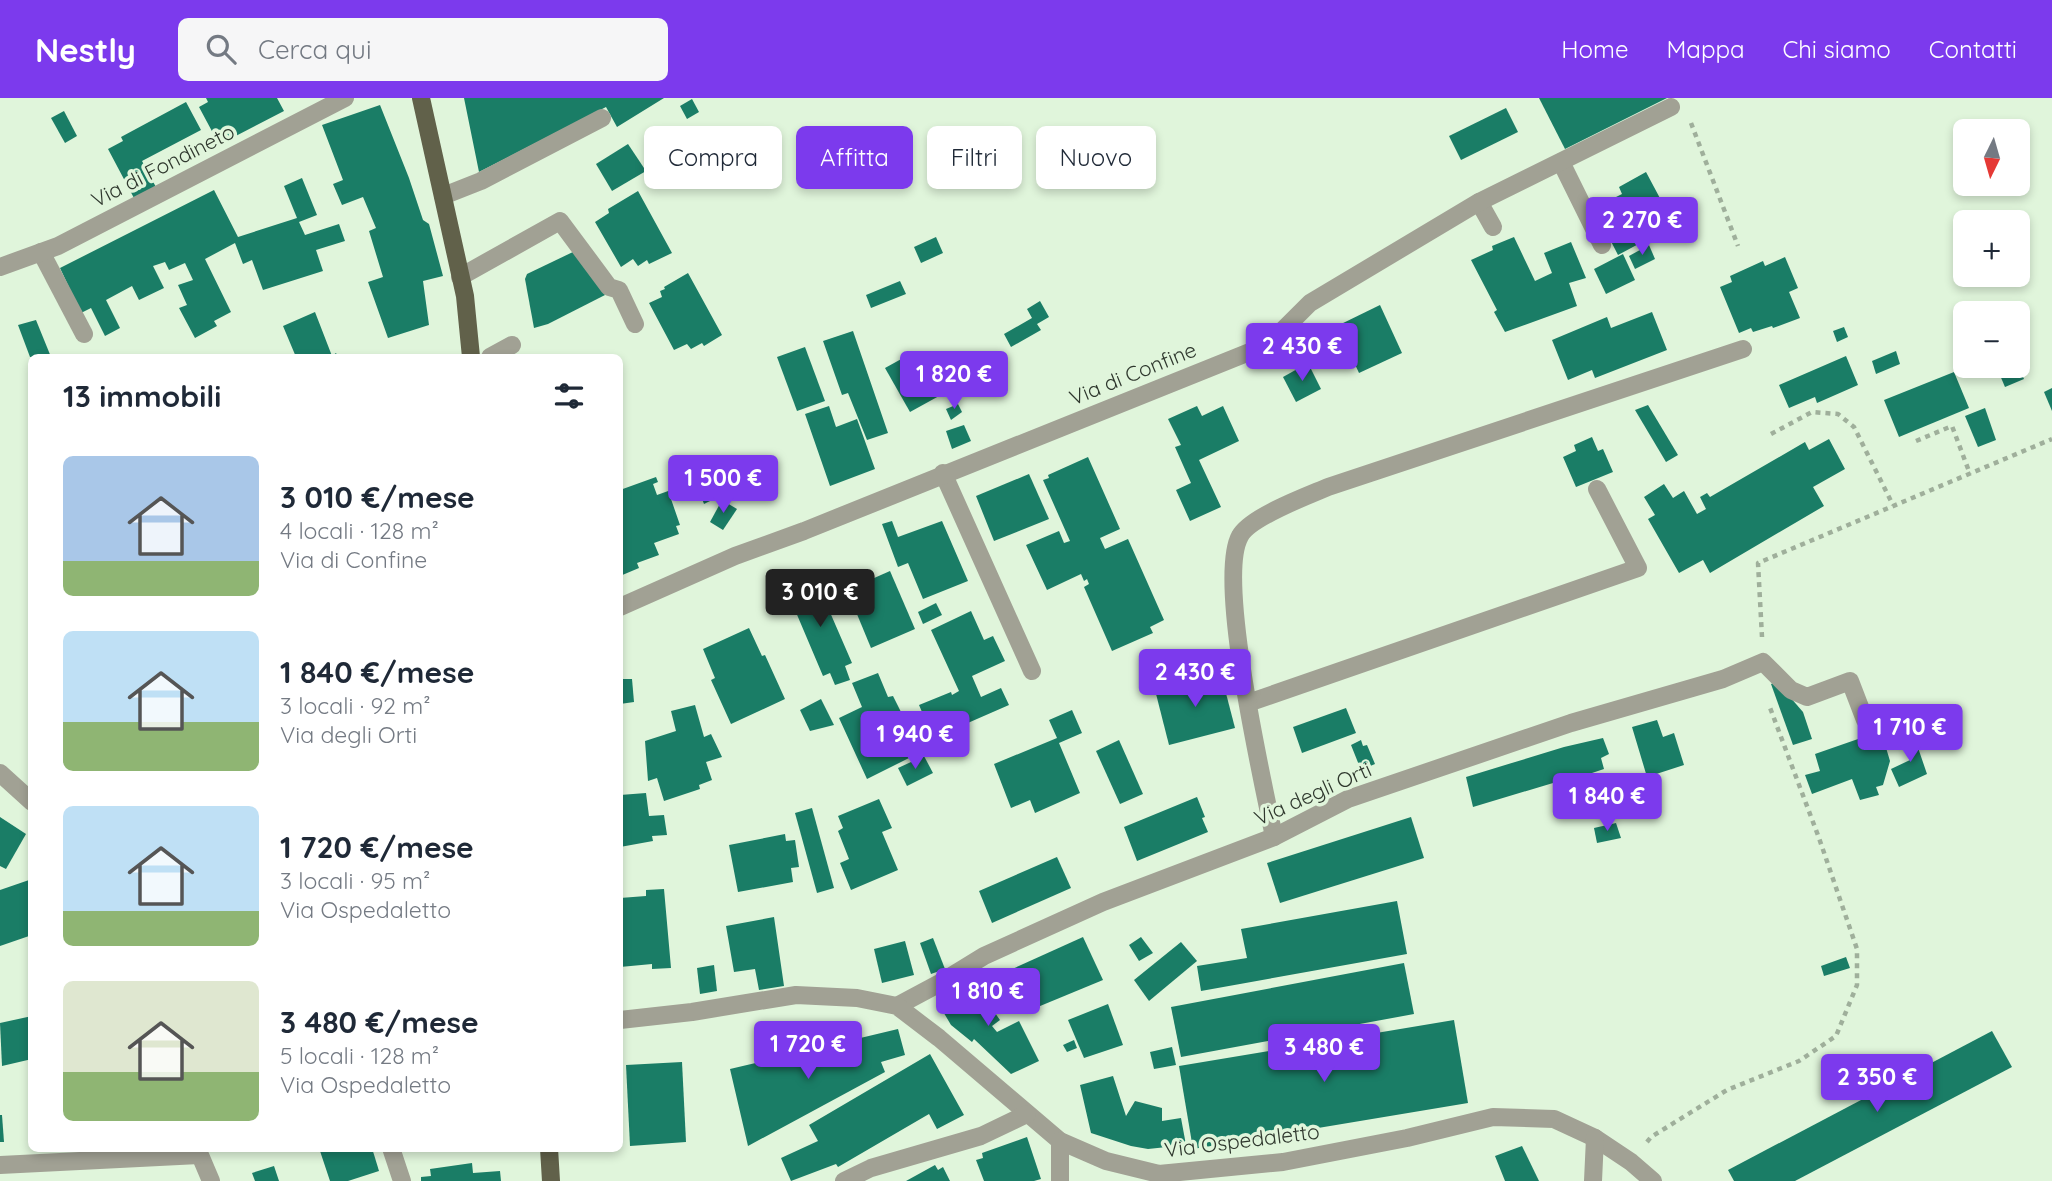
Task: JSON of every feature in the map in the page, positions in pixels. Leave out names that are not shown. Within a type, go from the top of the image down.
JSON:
[{"type":"main road","points":[[421,98],[465,296],[471,354]]},
{"type":"main road","points":[[549,1152],[551,1181]]},
{"type":"street","name":"Via di Fondineto","points":[[0,267],[58,246],[345,98]]},
{"type":"street","name":"Via di Confine","points":[[623,606],[735,556],[804,531],[1257,349],[1275,338],[1310,303],[1479,202],[1671,107]]},
{"type":"street","points":[[443,197],[481,181],[602,118]]},
{"type":"street","points":[[1561,162],[1602,245]]},
{"type":"street","points":[[1479,202],[1493,227]]},
{"type":"street","points":[[460,277],[560,221],[609,287],[620,290],[635,324]]},
{"type":"street","points":[[41,252],[84,334]]},
{"type":"street","points":[[496,354],[512,345]]},
{"type":"street","points":[[1274,837],[1248,703],[1236,617],[1233,562],[1240,534],[1262,517],[1328,487],[1743,349]]},
{"type":"street","points":[[943,474],[1032,671]]},
{"type":"street","points":[[1248,703],[1638,568],[1597,489]]},
{"type":"street","points":[[1763,662],[1791,690],[1807,697],[1850,681],[1865,720]]},
{"type":"street","name":"Via degli Orti","points":[[897,1006],[984,956],[1103,902],[1274,837],[1348,799],[1571,723],[1723,679],[1763,662]]},
{"type":"street","points":[[0,773],[28,798]]},
{"type":"street","name":"Via Ospedaletto","points":[[623,1020],[692,1012],[796,995],[857,998],[897,1006],[939,1038],[1060,1141],[1106,1161],[1159,1174],[1283,1162],[1407,1138],[1493,1117],[1554,1119],[1595,1138],[1631,1161],[1653,1181]]},
{"type":"street","points":[[844,1181],[872,1168],[981,1136],[1027,1114]]},
{"type":"street","points":[[1593,1181],[1595,1138]]},
{"type":"street","points":[[1060,1141],[1060,1181]]},
{"type":"street","points":[[0,1165],[184,1152]]},
{"type":"street","points":[[198,1152],[211,1181]]},
{"type":"street","points":[[392,1152],[402,1181]]},
{"type":"path","points":[[1671,107],[1681,108],[1688,116],[1738,246]]},
{"type":"path","points":[[1771,434],[1812,412],[1838,414],[1854,427],[1893,505]]},
{"type":"path","points":[[1916,441],[1952,426],[1970,474]]},
{"type":"path","points":[[1631,1161],[1651,1137],[1727,1090],[1799,1061],[1836,1036],[1857,985],[1857,949],[1767,699],[1758,563],[2052,439]]},
{"type":"building","points":[[206,98],[277,98],[284,111],[228,140],[223,130],[214,135],[199,107],[208,102]]},
{"type":"building","points":[[464,98],[664,98],[617,127],[606,107],[479,172]]},
{"type":"building","points":[[1539,98],[1667,98],[1565,149]]},
{"type":"building","points":[[692,99],[699,112],[687,119],[680,106]]},
{"type":"building","points":[[186,102],[201,130],[142,161],[157,189],[135,200],[108,149],[123,141],[121,137]]},
{"type":"building","points":[[380,105],[423,220],[429,224],[443,276],[423,281],[429,325],[388,338],[368,282],[383,277],[369,231],[376,228],[363,197],[342,205],[333,184],[343,180],[322,125]]},
{"type":"building","points":[[1506,108],[1518,132],[1461,160],[1449,136]]},
{"type":"building","points":[[64,111],[77,136],[65,143],[51,118]]},
{"type":"building","points":[[628,144],[644,172],[612,191],[596,164]]},
{"type":"building","points":[[1646,172],[1662,202],[1657,204],[1666,220],[1642,232],[1646,240],[1618,255],[1594,208],[1622,194],[1619,187]]},
{"type":"building","points":[[302,178],[317,215],[299,222],[305,235],[339,224],[345,241],[316,250],[323,271],[263,290],[252,260],[243,264],[235,243],[205,259],[231,312],[214,321],[217,326],[195,338],[179,308],[187,305],[178,285],[193,280],[185,263],[169,270],[165,262],[153,266],[164,288],[139,300],[132,286],[106,300],[120,328],[105,336],[91,308],[81,313],[60,268],[214,190],[238,237],[297,218],[284,186]]},
{"type":"building","points":[[638,191],[672,253],[649,264],[647,260],[638,266],[633,259],[621,267],[595,222],[609,213],[608,209]]},
{"type":"building","points":[[936,237],[943,253],[921,263],[914,247]]},
{"type":"building","points":[[1514,237],[1535,281],[1552,273],[1544,253],[1571,242],[1586,278],[1569,283],[1577,306],[1505,332],[1494,312],[1497,310],[1471,260],[1493,250],[1492,246]]},
{"type":"building","points":[[1649,245],[1655,259],[1635,269],[1629,256]]},
{"type":"building","points":[[575,251],[605,295],[548,324],[534,328],[525,279],[527,274]]},
{"type":"building","points":[[1623,254],[1635,280],[1606,294],[1594,269]]},
{"type":"building","points":[[1785,257],[1798,288],[1789,292],[1800,318],[1773,328],[1772,326],[1753,332],[1751,328],[1739,333],[1720,287],[1732,282],[1730,276],[1763,261],[1765,266]]},
{"type":"building","points":[[688,273],[722,335],[704,346],[702,343],[691,349],[687,344],[674,350],[649,303],[662,297],[660,291],[665,289],[664,287]]},
{"type":"building","points":[[900,281],[906,294],[871,308],[866,295]]},
{"type":"building","points":[[1040,301],[1049,317],[1037,324],[1041,330],[1011,347],[1004,334],[1032,318],[1027,309]]},
{"type":"building","points":[[1380,305],[1402,353],[1359,373],[1337,326]]},
{"type":"building","points":[[315,312],[331,354],[295,354],[283,326]]},
{"type":"building","points":[[1652,312],[1667,350],[1595,378],[1592,370],[1568,380],[1552,340],[1607,317],[1611,328]]},
{"type":"building","points":[[36,320],[50,354],[29,354],[18,325]]},
{"type":"building","points":[[1844,327],[1848,337],[1837,342],[1833,331]]},
{"type":"building","points":[[853,331],[888,433],[867,440],[848,393],[842,395],[823,341]]},
{"type":"building","points":[[805,347],[825,401],[797,411],[777,357]]},
{"type":"building","points":[[1896,351],[1900,364],[1876,374],[1872,361]]},
{"type":"building","points":[[914,352],[939,396],[910,412],[885,368]]},
{"type":"building","points":[[1846,356],[1858,385],[1817,403],[1815,397],[1789,408],[1779,385]]},
{"type":"building","points":[[1308,363],[1321,389],[1296,402],[1283,377]]},
{"type":"building","points":[[1953,372],[1953,378],[1956,378],[1969,408],[1899,437],[1884,400]]},
{"type":"building","points":[[2001,378],[2024,379],[2005,387]]},
{"type":"building","points":[[2052,388],[2052,411],[2044,392]]},
{"type":"building","points":[[958,404],[962,412],[951,420],[946,409]]},
{"type":"building","points":[[1648,405],[1678,455],[1666,462],[1635,410]]},
{"type":"building","points":[[829,406],[836,427],[857,419],[875,469],[830,486],[805,414]]},
{"type":"building","points":[[1197,406],[1202,416],[1223,406],[1239,441],[1199,460],[1221,507],[1190,521],[1176,490],[1191,483],[1175,447],[1181,445],[1168,419]]},
{"type":"building","points":[[1985,408],[1996,440],[1978,447],[1965,416]]},
{"type":"building","points":[[964,425],[971,441],[952,449],[946,431]]},
{"type":"building","points":[[1592,437],[1598,451],[1603,449],[1613,472],[1576,487],[1563,457],[1576,451],[1574,445]]},
{"type":"building","points":[[1829,439],[1845,469],[1813,487],[1824,506],[1710,573],[1703,560],[1679,573],[1648,519],[1655,515],[1644,497],[1664,484],[1673,498],[1684,491],[1697,514],[1706,509],[1700,497],[1707,493],[1710,497],[1805,442],[1809,450]]},
{"type":"building","points":[[1088,457],[1120,529],[1100,538],[1105,549],[1128,539],[1164,620],[1150,627],[1153,633],[1112,651],[1084,587],[1089,584],[1087,579],[1084,581],[1081,574],[1047,590],[1026,545],[1059,531],[1064,543],[1070,541],[1043,480],[1049,478],[1048,475]]},
{"type":"building","points":[[714,472],[722,495],[704,504],[695,480]]},
{"type":"building","points":[[1029,474],[1049,519],[994,541],[976,496]]},
{"type":"building","points":[[656,477],[658,482],[653,484],[657,495],[671,490],[674,498],[671,499],[680,525],[676,526],[679,534],[654,543],[659,555],[637,563],[639,568],[623,575],[623,489]]},
{"type":"building","points":[[722,500],[737,509],[723,530],[710,522]]},
{"type":"building","points":[[892,521],[898,537],[942,521],[968,581],[923,599],[908,563],[898,567],[882,524]]},
{"type":"building","points":[[890,571],[915,629],[871,648],[847,590]]},
{"type":"building","points":[[808,574],[814,589],[819,587],[852,663],[845,666],[850,680],[835,685],[830,673],[823,676],[784,584]]},
{"type":"building","points":[[936,603],[942,615],[923,624],[918,612]]},
{"type":"building","points":[[971,611],[984,640],[993,636],[1005,661],[972,676],[981,697],[1001,688],[1009,705],[938,736],[936,731],[931,733],[919,705],[959,691],[931,630]]},
{"type":"building","points":[[749,628],[785,699],[731,724],[711,680],[715,678],[703,649]]},
{"type":"building","points":[[878,673],[888,697],[893,696],[921,752],[867,779],[839,718],[862,707],[852,683]]},
{"type":"building","points":[[1221,674],[1235,728],[1169,745],[1155,690]]},
{"type":"building","points":[[623,679],[632,679],[634,702],[623,704]]},
{"type":"building","points":[[1777,682],[1803,712],[1812,739],[1793,745],[1771,684]]},
{"type":"building","points":[[821,699],[834,725],[810,731],[800,710]]},
{"type":"building","points":[[695,705],[704,737],[711,734],[722,757],[706,762],[712,780],[699,785],[700,789],[664,801],[657,778],[648,781],[645,741],[676,731],[671,711]]},
{"type":"building","points":[[1346,708],[1356,733],[1302,753],[1293,727]]},
{"type":"building","points":[[1072,710],[1082,733],[1059,743],[1080,793],[1035,813],[1030,800],[1011,808],[994,764],[1057,738],[1049,720]]},
{"type":"building","points":[[1657,720],[1663,737],[1674,733],[1684,765],[1647,777],[1632,727]]},
{"type":"building","points":[[1881,731],[1890,761],[1883,785],[1876,787],[1879,795],[1860,800],[1852,779],[1812,794],[1805,775],[1820,771],[1815,754]]},
{"type":"building","points":[[1914,736],[1927,774],[1899,787],[1891,769],[1910,760],[1902,739]]},
{"type":"building","points":[[1603,738],[1609,754],[1601,758],[1604,769],[1592,773],[1593,778],[1574,781],[1573,777],[1473,807],[1466,777]]},
{"type":"building","points":[[1119,740],[1143,794],[1120,804],[1096,751]]},
{"type":"building","points":[[1361,740],[1363,746],[1367,745],[1375,764],[1361,770],[1351,745]]},
{"type":"building","points":[[924,756],[933,773],[907,786],[898,768]]},
{"type":"building","points":[[646,793],[649,816],[664,815],[667,835],[652,836],[653,841],[623,846],[623,795]]},
{"type":"building","points":[[1197,797],[1208,832],[1137,861],[1124,827]]},
{"type":"building","points":[[879,799],[892,828],[882,832],[898,870],[851,890],[840,863],[849,859],[838,831],[843,828],[838,816]]},
{"type":"building","points":[[812,808],[834,888],[817,893],[795,813]]},
{"type":"building","points":[[0,817],[26,834],[6,869],[0,866]]},
{"type":"building","points":[[1411,817],[1424,858],[1280,903],[1267,863]]},
{"type":"building","points":[[1616,823],[1621,838],[1597,843],[1594,828]]},
{"type":"building","points":[[785,834],[786,841],[795,840],[799,867],[791,868],[793,882],[738,892],[729,845]]},
{"type":"building","points":[[1057,857],[1071,888],[992,923],[979,891]]},
{"type":"building","points":[[28,880],[28,936],[0,946],[0,890]]},
{"type":"building","points":[[664,889],[671,968],[652,969],[652,964],[623,967],[623,898],[646,896],[646,890]]},
{"type":"building","points":[[1397,901],[1407,954],[1201,991],[1197,966],[1247,958],[1241,929]]},
{"type":"building","points":[[774,917],[784,986],[759,990],[755,969],[734,972],[726,926]]},
{"type":"building","points":[[1083,937],[1103,980],[1028,1011],[1010,970]]},
{"type":"building","points":[[1141,937],[1153,953],[1139,961],[1129,945]]},
{"type":"building","points":[[933,938],[945,969],[931,974],[920,943]]},
{"type":"building","points":[[905,941],[914,975],[882,983],[874,949]]},
{"type":"building","points":[[1181,942],[1197,961],[1149,1001],[1134,980]]},
{"type":"building","points":[[1846,957],[1850,968],[1824,976],[1821,966]]},
{"type":"building","points":[[1404,963],[1414,1014],[1181,1057],[1171,1007]]},
{"type":"building","points":[[714,965],[717,991],[700,994],[697,968]]},
{"type":"building","points":[[971,979],[1000,1020],[992,1026],[997,1032],[1019,1021],[1039,1061],[1011,1074],[974,1039],[972,1042],[951,1025],[938,1003]]},
{"type":"building","points":[[1108,1004],[1123,1045],[1084,1058],[1068,1020]]},
{"type":"building","points":[[28,1017],[28,1060],[2,1066],[0,1023]]},
{"type":"building","points":[[1454,1020],[1468,1103],[1193,1149],[1179,1066]]},
{"type":"building","points":[[898,1029],[905,1055],[881,1062],[885,1072],[748,1146],[730,1069]]},
{"type":"building","points":[[1992,1031],[2012,1067],[1795,1181],[1734,1181],[1728,1170]]},
{"type":"building","points":[[1074,1040],[1077,1048],[1067,1052],[1063,1045]]},
{"type":"building","points":[[1172,1047],[1176,1065],[1154,1069],[1150,1052]]},
{"type":"building","points":[[930,1054],[964,1115],[937,1129],[929,1114],[838,1167],[836,1164],[791,1181],[781,1158],[818,1141],[809,1125]]},
{"type":"building","points":[[682,1062],[686,1142],[630,1146],[626,1065]]},
{"type":"building","points":[[1113,1076],[1126,1116],[1135,1101],[1162,1108],[1162,1121],[1181,1118],[1186,1145],[1148,1149],[1091,1133],[1080,1085]]},
{"type":"building","points":[[2,1115],[4,1142],[0,1142]]},
{"type":"building","points":[[1027,1137],[1041,1179],[984,1181],[976,1160],[983,1158],[982,1153]]},
{"type":"building","points":[[1522,1146],[1539,1181],[1505,1181],[1495,1156]]},
{"type":"building","points":[[320,1152],[373,1152],[379,1171],[348,1181],[330,1181]]},
{"type":"building","points":[[472,1163],[473,1173],[500,1171],[501,1181],[421,1181],[421,1177],[431,1176],[430,1169]]},
{"type":"building","points":[[935,1165],[938,1170],[943,1167],[950,1181],[906,1181]]},
{"type":"building","points":[[274,1166],[279,1181],[255,1181],[252,1173]]}]
